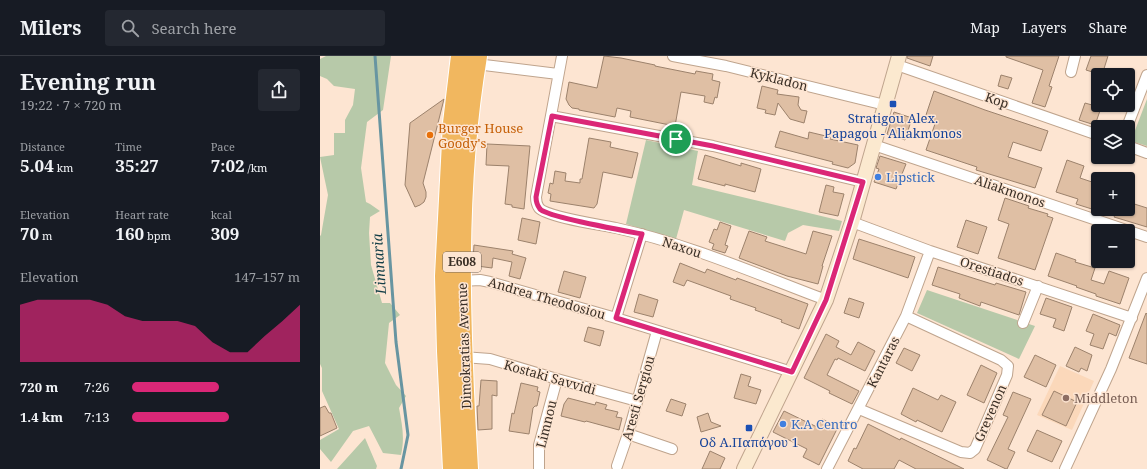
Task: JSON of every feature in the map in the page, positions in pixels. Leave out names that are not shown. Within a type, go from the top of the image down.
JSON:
[{"type":"highway","name":"Dimokratias Avenue","points":[[452,469],[444,276],[452,123],[460,56]]},
{"type":"highway","name":"Dimokratias Avenue","points":[[469,469],[461,281],[464,180],[477,60]]},
{"type":"street","points":[[562,56],[552,116],[713,146],[863,182]]},
{"type":"street","name":"Kykladon","points":[[673,56],[726,66],[885,105]]},
{"type":"street","points":[[1071,72],[1075,56]]},
{"type":"street","points":[[477,60],[558,74]]},
{"type":"street","points":[[744,469],[826,300],[852,222],[898,61]]},
{"type":"street","name":"Kop","points":[[898,61],[1091,132]]},
{"type":"street","points":[[1130,120],[1147,76]]},
{"type":"street","name":"Naxou","points":[[552,116],[536,197],[537,204],[540,209],[554,215],[642,234],[715,258],[826,300]]},
{"type":"street","name":"Aliakmonos","points":[[874,145],[1147,237]]},
{"type":"street","points":[[1135,149],[1147,153]]},
{"type":"street","name":"Orestiados","points":[[852,222],[930,251],[1132,318]]},
{"type":"street","points":[[616,318],[642,234]]},
{"type":"street","name":"Kantaras","points":[[827,469],[906,316],[930,251]]},
{"type":"street","points":[[1065,469],[1111,369],[1147,278]]},
{"type":"street","name":"Andrea Theodosiou","points":[[461,281],[480,280],[490,282],[616,318],[792,372]]},
{"type":"street","points":[[1023,323],[1038,286]]},
{"type":"street","name":"Grevenon","points":[[859,409],[961,452],[970,453],[975,449],[1007,375],[1008,366],[1001,360],[906,316]]},
{"type":"street","name":"Aresti Sergiou","points":[[617,466],[628,434],[657,331]]},
{"type":"street","name":"Kostaki Savvidi","points":[[463,356],[490,359],[637,401]]},
{"type":"street","name":"Limnou","points":[[539,469],[539,445],[557,379]]},
{"type":"street","points":[[628,434],[672,449]]},
{"type":"shaded area","name":"Middleton","points":[[1060,366],[1094,381],[1072,430],[1037,415]]},
{"type":"green space","points":[[326,56],[391,56],[383,110],[367,122],[361,168],[366,202],[380,211],[370,217],[369,233],[371,265],[382,303],[390,303],[400,315],[389,323],[385,363],[396,385],[406,396],[399,408],[403,437],[401,455],[383,453],[369,426],[353,431],[331,462],[320,449],[320,440],[339,429],[322,391],[322,368],[320,364],[320,236],[328,195],[320,157],[334,155],[334,133],[345,133],[345,120],[353,105],[355,89],[334,86],[327,79],[320,76],[320,59]]},
{"type":"green space","points":[[1147,99],[1147,146],[1135,142],[1135,130]]},
{"type":"green space","points":[[646,140],[698,151],[692,185],[842,221],[839,231],[803,225],[788,233],[785,241],[684,210],[676,239],[626,224]]},
{"type":"green space","points":[[927,290],[1035,326],[1019,359],[917,313]]},
{"type":"green space","points":[[365,438],[377,466],[376,469],[337,469]]},
{"type":"building","points":[[604,56],[621,58],[695,74],[696,71],[713,74],[712,80],[720,82],[717,98],[715,97],[713,104],[704,102],[705,96],[681,92],[675,126],[630,117],[631,111],[617,108],[615,117],[572,108],[566,99],[569,82],[597,88]]},
{"type":"building","points":[[907,56],[933,56],[930,66],[907,58]]},
{"type":"building","points":[[1006,56],[1059,56],[1049,86],[1052,87],[1045,107],[1032,103],[1043,70]]},
{"type":"building","points":[[1091,56],[1108,56],[1104,68],[1091,68],[1091,72],[1086,70]]},
{"type":"building","points":[[1001,75],[1012,78],[1008,89],[998,86]]},
{"type":"building","points":[[762,86],[778,90],[777,94],[799,97],[798,105],[801,110],[807,111],[804,123],[790,119],[778,103],[775,115],[765,113],[766,110],[757,108]]},
{"type":"building","points":[[934,91],[1048,131],[1041,151],[1013,142],[1008,157],[1042,168],[1035,188],[976,170],[977,167],[926,150],[936,121],[925,118]]},
{"type":"building","points":[[444,99],[423,183],[426,197],[424,202],[415,207],[405,185],[410,123]]},
{"type":"building","points":[[1085,103],[1091,105],[1091,112],[1100,112],[1097,120],[1091,120],[1091,124],[1079,120]]},
{"type":"building","points":[[894,112],[912,118],[905,140],[887,134]]},
{"type":"building","points":[[780,131],[808,139],[809,132],[830,137],[830,139],[858,145],[855,163],[848,168],[832,164],[833,162],[775,147]]},
{"type":"building","points":[[589,138],[611,142],[610,147],[638,153],[632,178],[603,172],[597,204],[594,208],[550,201],[551,194],[548,193],[550,183],[553,184],[555,171],[566,173],[565,181],[580,183]]},
{"type":"building","points":[[487,144],[530,146],[524,209],[505,204],[509,166],[486,165]]},
{"type":"building","points":[[705,155],[741,166],[741,163],[761,169],[755,192],[698,179]]},
{"type":"building","points":[[880,156],[906,164],[896,189],[874,182],[879,169],[876,168]]},
{"type":"building","points":[[1067,160],[1084,166],[1080,178],[1091,182],[1091,209],[1076,204],[1078,199],[1056,192]]},
{"type":"building","points":[[826,185],[834,187],[833,192],[844,194],[838,216],[819,212]]},
{"type":"building","points":[[1005,198],[1029,206],[1028,208],[1048,214],[1047,216],[1053,218],[1035,270],[998,258],[1009,224],[998,220]]},
{"type":"building","points":[[1135,204],[1147,208],[1147,227],[1114,217],[1135,216]]},
{"type":"building","points":[[522,218],[540,222],[536,244],[518,240]]},
{"type":"building","points":[[966,220],[987,227],[978,254],[957,247]]},
{"type":"building","points":[[720,222],[731,226],[725,245],[728,246],[725,253],[712,249],[714,244],[709,242],[714,229],[717,230]]},
{"type":"building","points":[[749,231],[767,237],[765,241],[806,254],[813,231],[832,236],[818,284],[787,276],[739,258]]},
{"type":"building","points":[[859,239],[915,257],[908,278],[853,259]]},
{"type":"building","points":[[474,245],[513,251],[512,254],[526,258],[520,279],[509,276],[512,262],[493,258],[492,268],[477,266],[478,261],[473,260]]},
{"type":"building","points":[[1056,253],[1076,260],[1075,262],[1095,268],[1091,280],[1104,284],[1109,271],[1129,278],[1120,304],[1096,296],[1096,294],[1076,287],[1077,286],[1048,276]]},
{"type":"building","points":[[680,263],[705,273],[707,269],[736,280],[737,278],[808,304],[799,329],[781,322],[782,320],[755,310],[756,308],[730,299],[731,296],[687,280],[684,286],[673,282]]},
{"type":"building","points":[[938,267],[995,285],[996,283],[1026,292],[1019,315],[981,302],[980,306],[959,298],[960,294],[932,285]]},
{"type":"building","points":[[564,271],[586,277],[580,298],[558,292]]},
{"type":"building","points":[[639,294],[658,300],[653,317],[634,312]]},
{"type":"building","points":[[849,298],[864,303],[859,318],[844,313]]},
{"type":"building","points":[[1046,298],[1072,307],[1064,331],[1053,327],[1056,319],[1040,314]]},
{"type":"building","points":[[1146,313],[1147,314],[1147,364],[1129,358]]},
{"type":"building","points":[[1093,314],[1120,325],[1116,336],[1109,333],[1103,349],[1090,345],[1094,334],[1086,331]]},
{"type":"building","points":[[588,327],[604,331],[600,346],[584,341]]},
{"type":"building","points":[[826,334],[839,341],[836,347],[851,355],[858,342],[875,351],[865,371],[838,358],[837,360],[835,359],[827,375],[859,391],[852,404],[829,393],[830,391],[804,378]]},
{"type":"building","points":[[1075,347],[1092,355],[1087,371],[1081,368],[1079,372],[1066,366]]},
{"type":"building","points":[[904,348],[920,355],[912,371],[896,363]]},
{"type":"building","points":[[1035,355],[1056,365],[1046,387],[1024,377]]},
{"type":"building","points":[[981,365],[997,373],[984,403],[967,395]]},
{"type":"building","points":[[741,374],[751,377],[748,386],[761,390],[756,404],[734,398]]},
{"type":"building","points":[[481,380],[497,381],[497,396],[492,395],[492,429],[478,430],[477,406],[479,406]]},
{"type":"building","points":[[521,383],[538,387],[537,391],[540,392],[537,406],[533,408],[529,434],[509,431],[512,413],[514,414]]},
{"type":"building","points":[[913,388],[938,400],[941,395],[956,402],[942,432],[917,420],[916,422],[901,414]]},
{"type":"building","points":[[1054,391],[1077,402],[1066,426],[1042,415]]},
{"type":"building","points":[[1013,392],[1031,399],[1008,449],[1015,452],[1006,469],[987,460],[1008,417],[1003,415]]},
{"type":"building","points":[[568,398],[595,405],[596,402],[607,405],[605,409],[618,412],[616,417],[622,418],[619,430],[561,416],[564,404]]},
{"type":"building","points":[[671,399],[686,404],[682,416],[666,411]]},
{"type":"building","points":[[325,406],[329,413],[331,413],[337,428],[320,436],[320,408]]},
{"type":"building","points":[[784,411],[817,427],[822,419],[838,427],[819,465],[803,457],[807,449],[773,432]]},
{"type":"building","points":[[708,413],[711,422],[721,426],[701,432],[697,417]]},
{"type":"building","points":[[868,424],[900,440],[901,438],[964,469],[916,469],[899,460],[894,469],[863,469],[848,461],[854,448],[856,449]]},
{"type":"building","points":[[1037,430],[1062,441],[1052,462],[1027,451]]},
{"type":"building","points":[[710,451],[725,458],[720,469],[702,469]]},
{"type":"waterway","name":"Limnaria","points":[[375,56],[396,342],[408,435],[401,469]]},
{"type":"place","name":"Stratigou Alex. Papagou - Aliakmonos","points":[[893,104]]},
{"type":"place","name":"Burger House Goody's","points":[[430,135]]},
{"type":"place","name":"Lipstick","points":[[878,177]]},
{"type":"place","name":"Middleton","points":[[1066,398]]},
{"type":"place","name":"K.A Centro","points":[[783,424]]},
{"type":"place","name":"Οδ Α.Παπάγου 1","points":[[749,428]]},
{"type":"route","points":[[552,116],[676,139],[713,146],[863,182],[852,222],[826,300],[792,372],[616,318],[642,234],[546,213],[540,209],[537,204],[536,197],[552,116]]}]
